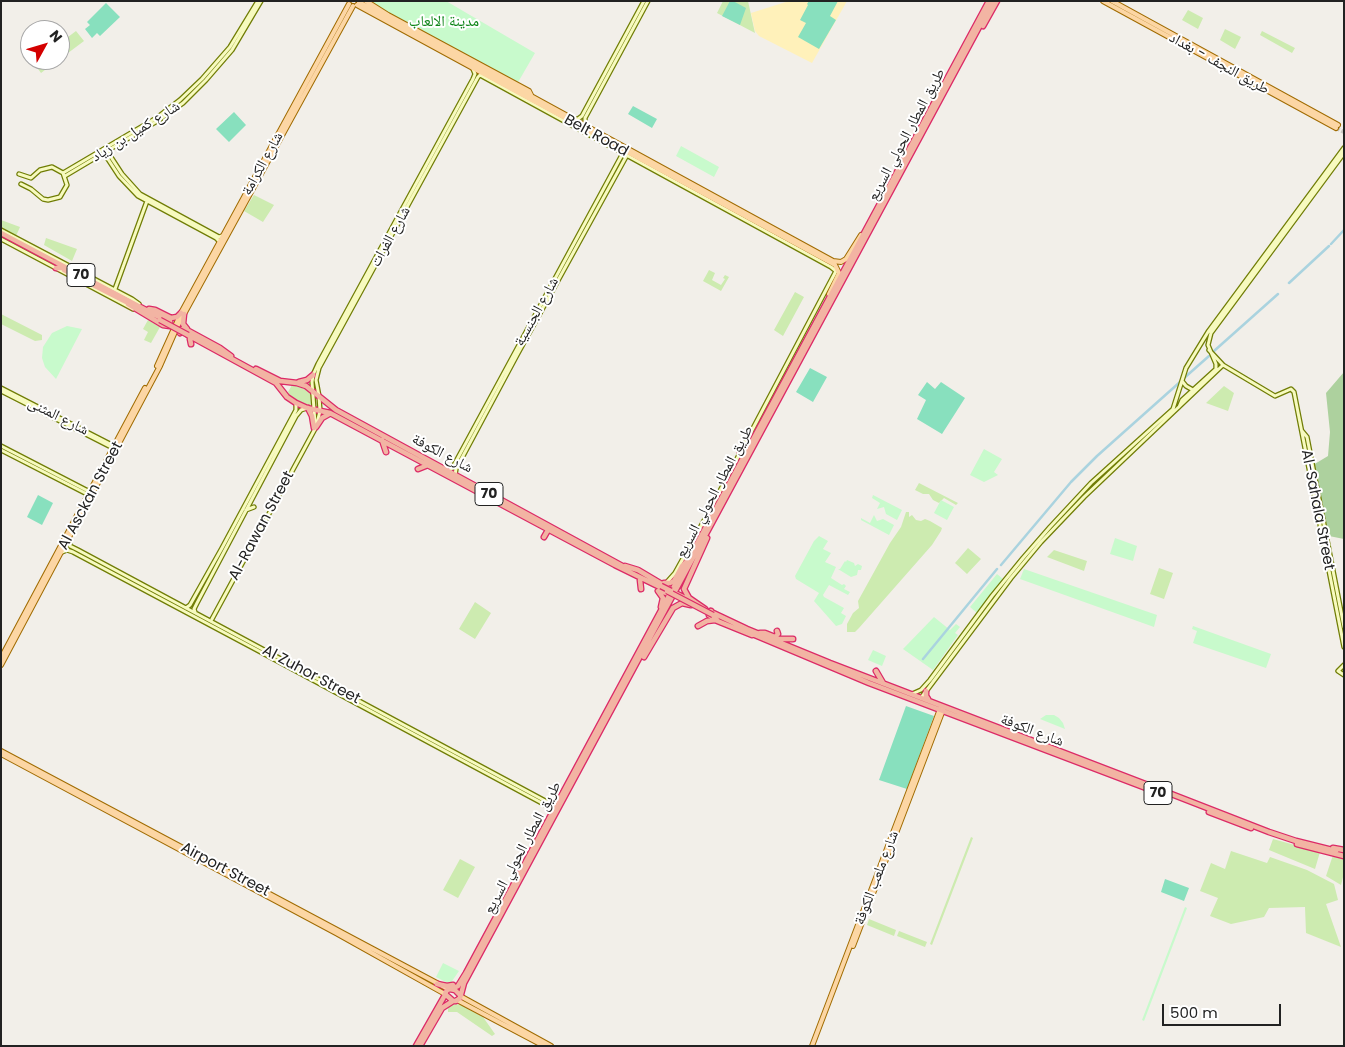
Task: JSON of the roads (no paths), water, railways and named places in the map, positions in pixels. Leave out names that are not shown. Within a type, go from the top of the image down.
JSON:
[{"type":"highway","name":"طريق المطار الحولي السريع","points":[[511,893],[535,844],[634,668],[953,73],[984,7],[993,1]]},
{"type":"highway","name":"طريق المطار الحولي السريع","points":[[956,66],[976,34],[993,1]]},
{"type":"highway","name":"طريق المطار الحولي السريع","points":[[619,694],[753,440],[780,394],[921,122],[953,73]]},
{"type":"highway","name":"70","points":[[1,234],[189,336],[277,380],[312,389],[320,396]]},
{"type":"highway","points":[[56,268],[64,268],[64,263]]},
{"type":"highway","name":"70","points":[[64,268],[93,287],[127,302]]},
{"type":"highway","points":[[127,302],[139,304],[149,309],[170,320],[171,325],[164,325],[136,310],[127,302]]},
{"type":"highway","points":[[149,309],[171,318],[177,318],[182,314]]},
{"type":"highway","points":[[182,314],[183,324],[189,336]]},
{"type":"highway","points":[[176,331],[183,328],[189,336]]},
{"type":"highway","points":[[176,331],[189,336]]},
{"type":"highway","name":"70","points":[[231,357],[276,383],[296,403],[317,411]]},
{"type":"highway","points":[[239,370],[242,365]]},
{"type":"highway","points":[[286,395],[287,388],[293,383],[303,382],[313,375]]},
{"type":"highway","name":"شارع الكوفة","points":[[320,396],[336,410],[447,471],[548,530],[660,586]]},
{"type":"highway","points":[[307,408],[312,416],[314,429]]},
{"type":"highway","name":"شارع الكوفة","points":[[317,411],[330,413],[428,465],[592,547],[621,567]]},
{"type":"highway","points":[[314,429],[324,416],[330,413]]},
{"type":"highway","points":[[382,440],[386,452]]},
{"type":"highway","points":[[740,452],[753,440]]},
{"type":"highway","points":[[418,469],[428,465]]},
{"type":"highway","points":[[544,536],[548,530]]},
{"type":"highway","points":[[708,531],[684,589],[689,598],[708,610],[754,633]]},
{"type":"highway","points":[[621,567],[640,580],[660,586],[674,581],[682,566],[690,558]]},
{"type":"highway","points":[[640,580],[641,589]]},
{"type":"highway","points":[[656,621],[663,600],[660,586]]},
{"type":"highway","name":"70","points":[[660,586],[708,610]]},
{"type":"highway","name":"70","points":[[660,586],[708,610]]},
{"type":"highway","points":[[634,668],[643,659],[671,611],[677,605],[684,603],[708,610]]},
{"type":"highway","points":[[708,610],[709,615],[717,620],[749,635],[765,633],[775,637],[778,634],[777,631]]},
{"type":"highway","name":"شارع الكوفة","points":[[708,610],[754,633],[856,677]]},
{"type":"highway","points":[[698,626],[707,621],[717,620]]},
{"type":"highway","name":"شارع الكوفة","points":[[754,633],[866,682],[1044,745],[1053,751]]},
{"type":"highway","points":[[772,640],[793,639]]},
{"type":"highway","points":[[876,671],[884,684]]},
{"type":"highway","name":"شارع الكوفة","points":[[866,682],[884,684],[909,697],[922,697],[938,707],[1149,788],[1296,842],[1336,852]]},
{"type":"highway","points":[[928,687],[926,696],[929,700]]},
{"type":"highway","name":"طريق المطار الحولي السريع","points":[[416,1046],[447,992],[460,983],[466,973],[615,701]]},
{"type":"highway","points":[[1038,746],[1045,748],[1044,745]]},
{"type":"highway","points":[[1296,842],[1344,850]]},
{"type":"highway","points":[[1296,842],[1305,847],[1344,856]]},
{"type":"highway","points":[[529,846],[535,844]]},
{"type":"highway","name":"طريق المطار الحولي السريع","points":[[458,998],[507,900]]},
{"type":"highway","points":[[471,953],[473,960]]},
{"type":"highway","points":[[437,984],[455,985],[466,973]]},
{"type":"highway","points":[[447,992],[455,990],[458,998]]},
{"type":"highway","points":[[447,992],[458,998]]},
{"type":"highway","points":[[420,1046],[442,1008],[458,998]]},
{"type":"main road","points":[[252,14],[258,1]]},
{"type":"main road","points":[[252,14],[261,1]]},
{"type":"main road","points":[[571,122],[586,112],[618,58],[644,1]]},
{"type":"main road","points":[[632,28],[648,1]]},
{"type":"main road","name":"طريق النجف - بغداد","points":[[1103,1],[1230,68]]},
{"type":"main road","points":[[1112,1],[1337,126]]},
{"type":"main road","points":[[348,10],[356,7],[355,3],[401,23],[529,91],[532,96]]},
{"type":"main road","name":"شارع الكرامة","points":[[177,324],[348,10],[355,3]]},
{"type":"main road","name":"Belt Road","points":[[355,3],[401,23],[452,59],[532,96],[611,146],[661,168]]},
{"type":"main road","name":"Belt Road","points":[[355,3],[404,32],[430,42]]},
{"type":"main road","name":"شارع كميل بن زياد","points":[[94,156],[106,152],[174,107],[220,63],[240,37],[252,14]]},
{"type":"main road","points":[[1155,33],[1162,33]]},
{"type":"main road","points":[[585,125],[586,112],[630,34]]},
{"type":"main road","name":"Belt Road","points":[[436,46],[459,55],[485,75]]},
{"type":"main road","points":[[473,68],[475,79],[485,75],[516,93]]},
{"type":"main road","name":"Belt Road","points":[[494,78],[558,117],[585,125],[661,168],[692,188],[824,253],[833,261],[844,261],[848,257],[872,218]]},
{"type":"main road","name":"شارع الفرات","points":[[431,160],[437,141],[466,90],[475,79]]},
{"type":"main road","name":"شارع الفرات","points":[[346,316],[475,79]]},
{"type":"main road","name":"شارع كميل بن زياد","points":[[64,174],[168,112]]},
{"type":"main road","points":[[922,697],[1023,558],[1083,494],[1172,409],[1186,368],[1198,348],[1222,312],[1344,148]]},
{"type":"main road","points":[[106,152],[131,190],[146,201],[219,237],[223,236]]},
{"type":"main road","points":[[1178,409],[1182,400],[1217,367],[1209,349],[1208,340],[1215,328],[1344,152]]},
{"type":"main road","points":[[625,153],[762,228]]},
{"type":"main road","name":"شارع الجنسية","points":[[455,477],[455,468],[625,153]]},
{"type":"main road","points":[[19,174],[33,178],[40,170],[48,166],[56,168],[64,174],[67,185],[64,193],[52,200],[43,199],[31,189],[21,184]]},
{"type":"main road","name":"شارع الفرات","points":[[317,411],[320,396],[317,387],[319,368],[387,233],[417,178],[428,166]]},
{"type":"main road","name":"Belt Road","points":[[667,172],[725,199],[742,213]]},
{"type":"main road","points":[[119,173],[140,194],[220,242]]},
{"type":"main road","points":[[692,188],[699,195]]},
{"type":"main road","name":"شارع الكرامة","points":[[198,285],[248,193]]},
{"type":"main road","points":[[114,289],[146,201]]},
{"type":"main road","name":"Belt Road","points":[[748,216],[762,228],[835,265],[839,271],[817,321]]},
{"type":"main road","points":[[1,234],[64,263],[139,304]]},
{"type":"main road","points":[[1,234],[56,268],[136,310]]},
{"type":"main road","points":[[660,586],[670,581],[675,574],[836,272],[804,250]]},
{"type":"main road","name":"شارع الفرات","points":[[317,411],[312,389],[313,375],[343,322]]},
{"type":"main road","name":"Al Asckan Street","points":[[161,360],[170,347],[177,324]]},
{"type":"main road","name":"Al Asckan Street","points":[[41,586],[48,580],[69,538],[77,515],[102,479],[141,405],[161,360],[168,334],[176,331]]},
{"type":"main road","points":[[1083,494],[1223,366],[1209,349],[1204,347],[1198,348]]},
{"type":"main road","name":"Al Asckan Street","points":[[1,658],[25,611],[38,592],[50,565],[92,494],[113,447],[149,377],[159,365]]},
{"type":"main road","name":"Al-Sahala Street","points":[[1223,366],[1275,396],[1290,389],[1293,390],[1344,647]]},
{"type":"main road","points":[[1182,380],[1186,386],[1193,390]]},
{"type":"main road","points":[[312,389],[317,387]]},
{"type":"main road","name":"شارع المثنى","points":[[1,390],[113,447]]},
{"type":"main road","points":[[195,613],[194,608],[198,596],[296,410],[296,403]]},
{"type":"main road","points":[[240,518],[296,416],[301,410],[307,408]]},
{"type":"main road","name":"Al-Rawan Street","points":[[212,619],[314,429],[317,411]]},
{"type":"main road","points":[[129,412],[130,417]]},
{"type":"main road","points":[[117,434],[122,430]]},
{"type":"main road","points":[[1,448],[92,494]]},
{"type":"main road","name":"شارع الجنسية","points":[[447,471],[455,468]]},
{"type":"main road","points":[[246,510],[254,506],[252,498]]},
{"type":"main road","name":"Al Zuhor Street","points":[[69,538],[70,546],[221,625],[263,651],[352,698],[383,720],[499,775],[521,790]]},
{"type":"main road","name":"Al Zuhor Street","points":[[62,552],[69,550],[164,603],[236,640],[258,648]]},
{"type":"main road","points":[[84,558],[85,555],[90,556]]},
{"type":"main road","name":"Al-Sahala Street","points":[[1333,584],[1344,627]]},
{"type":"main road","points":[[146,592],[148,588]]},
{"type":"main road","name":"Al Asckan Street","points":[[1,665],[24,626],[35,604],[38,592]]},
{"type":"main road","points":[[153,596],[152,593],[155,592]]},
{"type":"main road","points":[[186,608],[198,596]]},
{"type":"main road","points":[[1344,665],[1338,671],[1344,675]]},
{"type":"main road","points":[[909,697],[928,687]]},
{"type":"main road","name":"Al Zuhor Street","points":[[357,702],[418,731],[442,748]]},
{"type":"main road","name":"شارع ملعب الكوفة","points":[[814,1046],[922,761],[938,707]]},
{"type":"main road","name":"Airport Street","points":[[1,750],[47,777]]},
{"type":"main road","name":"Al Zuhor Street","points":[[449,751],[549,807],[551,815]]},
{"type":"main road","name":"Airport Street","points":[[1,754],[119,811],[290,911],[319,927],[331,929]]},
{"type":"main road","name":"Airport Street","points":[[53,780],[142,832],[191,858],[235,878]]},
{"type":"main road","name":"Al Zuhor Street","points":[[528,794],[537,796],[552,804],[560,800]]},
{"type":"main road","name":"Airport Street","points":[[240,881],[437,984],[447,992]]},
{"type":"main road","name":"Airport Street","points":[[337,932],[447,992]]},
{"type":"main road","points":[[458,998],[551,1046]]},
{"type":"main road","points":[[535,1039],[544,1046]]},
{"type":"waterway","points":[[1331,244],[1344,230]]},
{"type":"waterway","points":[[1289,283],[1329,246]]},
{"type":"waterway","points":[[1214,351],[1278,294]]},
{"type":"waterway","points":[[1183,379],[1209,356]]},
{"type":"waterway","points":[[1001,565],[1071,482],[1097,456],[1180,382]]},
{"type":"waterway","points":[[923,659],[997,569]]},
{"type":"tunnel","points":[[1336,128],[1344,132]]},
{"type":"tunnel","points":[[1336,851],[1344,853]]},
{"type":"park label","name":"مدينة الالعاب","points":[[444,22]]}]
